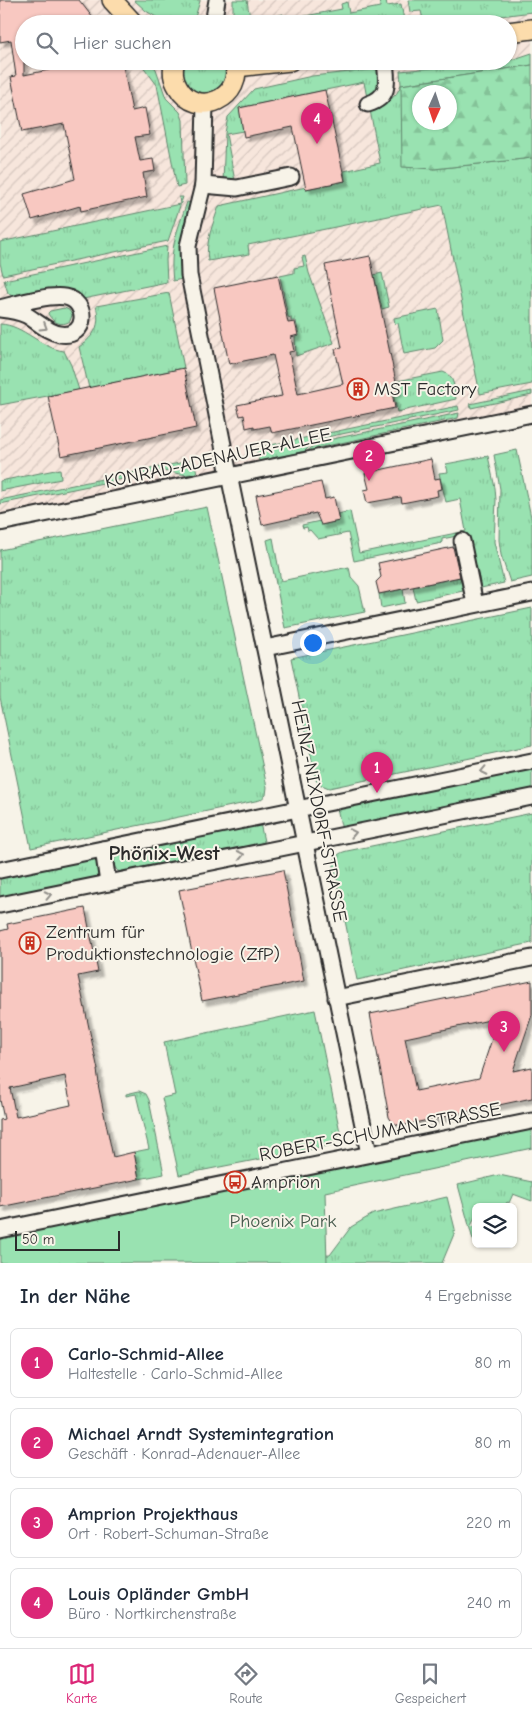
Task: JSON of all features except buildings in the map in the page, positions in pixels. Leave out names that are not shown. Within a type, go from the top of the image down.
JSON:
[{"type":"main road","points":[[112,0],[126,15]]},
{"type":"main road","points":[[517,31],[532,29]]},
{"type":"main road","points":[[174,70],[175,84],[180,92],[196,102],[205,103],[214,102],[229,92],[234,85],[236,70]]},
{"type":"street","points":[[214,15],[217,0]]},
{"type":"street","points":[[368,104],[377,101],[386,90],[386,70]]},
{"type":"street","name":"HEINZ-NIXDORF-STRASSE","points":[[205,103],[204,185],[191,232],[188,261],[190,282],[369,1154]]},
{"type":"street","points":[[204,185],[237,188],[291,177]]},
{"type":"street","points":[[54,296],[66,296],[79,306],[82,314],[82,324],[74,332],[60,334],[51,331],[26,315],[0,309],[54,296]]},
{"type":"street","name":"KONRAD-ADENAUER-ALLEE","points":[[0,523],[532,414]]},
{"type":"street","points":[[462,541],[475,604]]},
{"type":"street","points":[[266,648],[532,593]]},
{"type":"street","points":[[0,870],[532,761]]},
{"type":"street","points":[[0,905],[532,796]]},
{"type":"street","points":[[103,849],[108,883]]},
{"type":"street","points":[[336,998],[532,958]]},
{"type":"street","name":"ROBERT-SCHUMAN-STRASSE","points":[[0,1230],[532,1122]]},
{"type":"shaded area","points":[[0,0],[532,0],[532,408],[0,517]]},
{"type":"green space","points":[[134,0],[200,0],[196,15],[153,15]]},
{"type":"green space","points":[[233,0],[247,0],[250,15],[233,15]]},
{"type":"green space","points":[[379,0],[386,0],[387,6],[401,4],[403,15],[310,15],[342,9],[341,4],[347,2],[349,13],[380,7]]},
{"type":"green space","points":[[408,0],[532,0],[532,12],[508,15],[422,15],[421,11],[410,12]]},
{"type":"green space","points":[[532,53],[532,65],[517,67],[517,58]]},
{"type":"green space","points":[[532,65],[532,158],[434,169],[402,167],[401,85],[499,70],[517,70],[517,67]]},
{"type":"green space","points":[[146,70],[156,70],[166,98],[180,112],[183,120],[185,185],[177,187],[157,85]]},
{"type":"green space","points":[[184,70],[226,70],[227,75],[223,85],[215,91],[205,93],[194,91],[186,85],[183,75]]},
{"type":"green space","points":[[378,70],[379,79],[377,89],[367,98],[364,82],[240,108],[243,131],[226,134],[235,181],[223,183],[225,133],[228,117],[254,89],[312,76]]},
{"type":"green space","points":[[499,70],[401,85],[412,113],[412,130],[419,130],[434,169],[532,158],[532,384],[480,394],[442,205],[248,245],[249,254],[208,261],[209,240],[219,206],[306,187],[306,189],[345,181],[344,171],[380,163],[370,110],[384,104],[393,97],[401,84],[400,71]]},
{"type":"green space","points":[[179,197],[183,197],[168,241],[3,275],[0,263],[0,242],[180,204]]},
{"type":"green space","points":[[187,202],[191,203],[181,241],[182,279],[173,281],[173,249]]},
{"type":"green space","points":[[167,246],[167,282],[83,299],[70,290],[13,297],[8,293],[4,280]]},
{"type":"green space","points":[[305,256],[309,273],[334,343],[296,356],[295,337],[299,336],[296,321],[291,321],[291,318],[288,317],[280,276],[294,273],[294,268],[304,266],[302,257]]},
{"type":"green space","points":[[382,273],[389,307],[382,309],[374,275]]},
{"type":"green space","points":[[169,293],[184,368],[89,388],[79,347],[95,330],[98,319],[96,306]]},
{"type":"green space","points":[[64,308],[69,310],[72,315],[67,323],[57,323],[49,316],[48,313],[50,311]]},
{"type":"green space","points":[[438,309],[443,340],[435,348],[404,354],[398,323],[395,324],[394,318]]},
{"type":"green space","points":[[0,324],[17,328],[47,346],[64,351],[71,365],[79,390],[0,405]]},
{"type":"green space","points":[[443,372],[452,379],[456,399],[397,412],[393,393],[399,392],[397,381]]},
{"type":"green space","points":[[532,391],[532,395],[471,408],[470,404]]},
{"type":"green space","points":[[458,406],[459,410],[317,439],[305,451],[259,461],[256,448]]},
{"type":"green space","points":[[459,413],[458,418],[317,448],[313,453],[304,454],[318,442]]},
{"type":"green space","points":[[517,450],[532,522],[532,577],[510,582],[501,555],[499,540],[500,489],[494,455]]},
{"type":"green space","points":[[488,456],[496,500],[494,542],[504,583],[481,588],[478,574],[475,574],[467,534],[442,539],[442,543],[354,561],[348,533],[318,539],[310,530],[308,531],[307,527],[303,528],[302,525],[320,521],[322,525],[337,521],[338,514],[350,511],[359,553],[466,531],[460,499],[446,502],[439,473],[448,472],[446,464]]},
{"type":"green space","points":[[194,460],[197,473],[183,474],[162,471],[0,504],[0,500]]},
{"type":"green space","points":[[60,469],[61,479],[0,491],[0,481]]},
{"type":"green space","points":[[207,507],[267,787],[266,795],[260,800],[31,848],[0,697],[0,550]]},
{"type":"green space","points":[[273,538],[281,581],[349,567],[351,577],[359,586],[365,612],[285,628],[267,540]]},
{"type":"green space","points":[[460,577],[463,591],[416,601],[413,587]]},
{"type":"green space","points":[[403,589],[405,603],[381,608],[379,594]]},
{"type":"green space","points":[[532,608],[532,745],[329,788],[319,784],[316,780],[291,658]]},
{"type":"green space","points":[[532,768],[532,791],[342,830],[337,808]]},
{"type":"green space","points":[[532,813],[532,943],[357,980],[334,866],[337,856],[347,851]]},
{"type":"green space","points":[[260,823],[265,846],[127,875],[116,869],[114,863],[118,852]]},
{"type":"green space","points":[[88,858],[98,862],[99,875],[94,881],[0,900],[0,877]]},
{"type":"green space","points":[[315,1010],[340,1132],[338,1139],[332,1145],[179,1175],[162,1098],[175,1095],[164,1042]]},
{"type":"green space","points":[[139,1091],[146,1094],[149,1100],[164,1174],[139,1179],[134,1152],[149,1149],[136,1094],[126,1096],[126,1094]]},
{"type":"green space","name":"Phoenix Park","points":[[532,1128],[532,1148],[325,1192],[327,1263],[0,1263],[0,1236]]},
{"type":"green space","points":[[499,1175],[532,1182],[532,1201],[513,1194],[509,1203],[472,1203],[472,1236],[458,1185]]},
{"type":"green space","points":[[447,1197],[455,1229],[442,1263],[312,1263],[312,1256],[330,1255],[351,1227],[373,1214]]},
{"type":"place","name":"Louis Opländer GmbH","points":[[317,144]]},
{"type":"place","name":"MST Factory","points":[[358,389]]},
{"type":"place","name":"Michael Arndt Systemintegration","points":[[369,481]]},
{"type":"place","name":"Carlo-Schmid-Allee","points":[[377,793]]},
{"type":"place","name":"Zentrum für Produktionstechnologie (ZfP)","points":[[30,943]]},
{"type":"place","name":"Amprion Projekthaus","points":[[504,1052]]},
{"type":"place","name":"Amprion","points":[[235,1182]]},
{"type":"district","name":"Phönix-West","points":[[164,853]]}]
